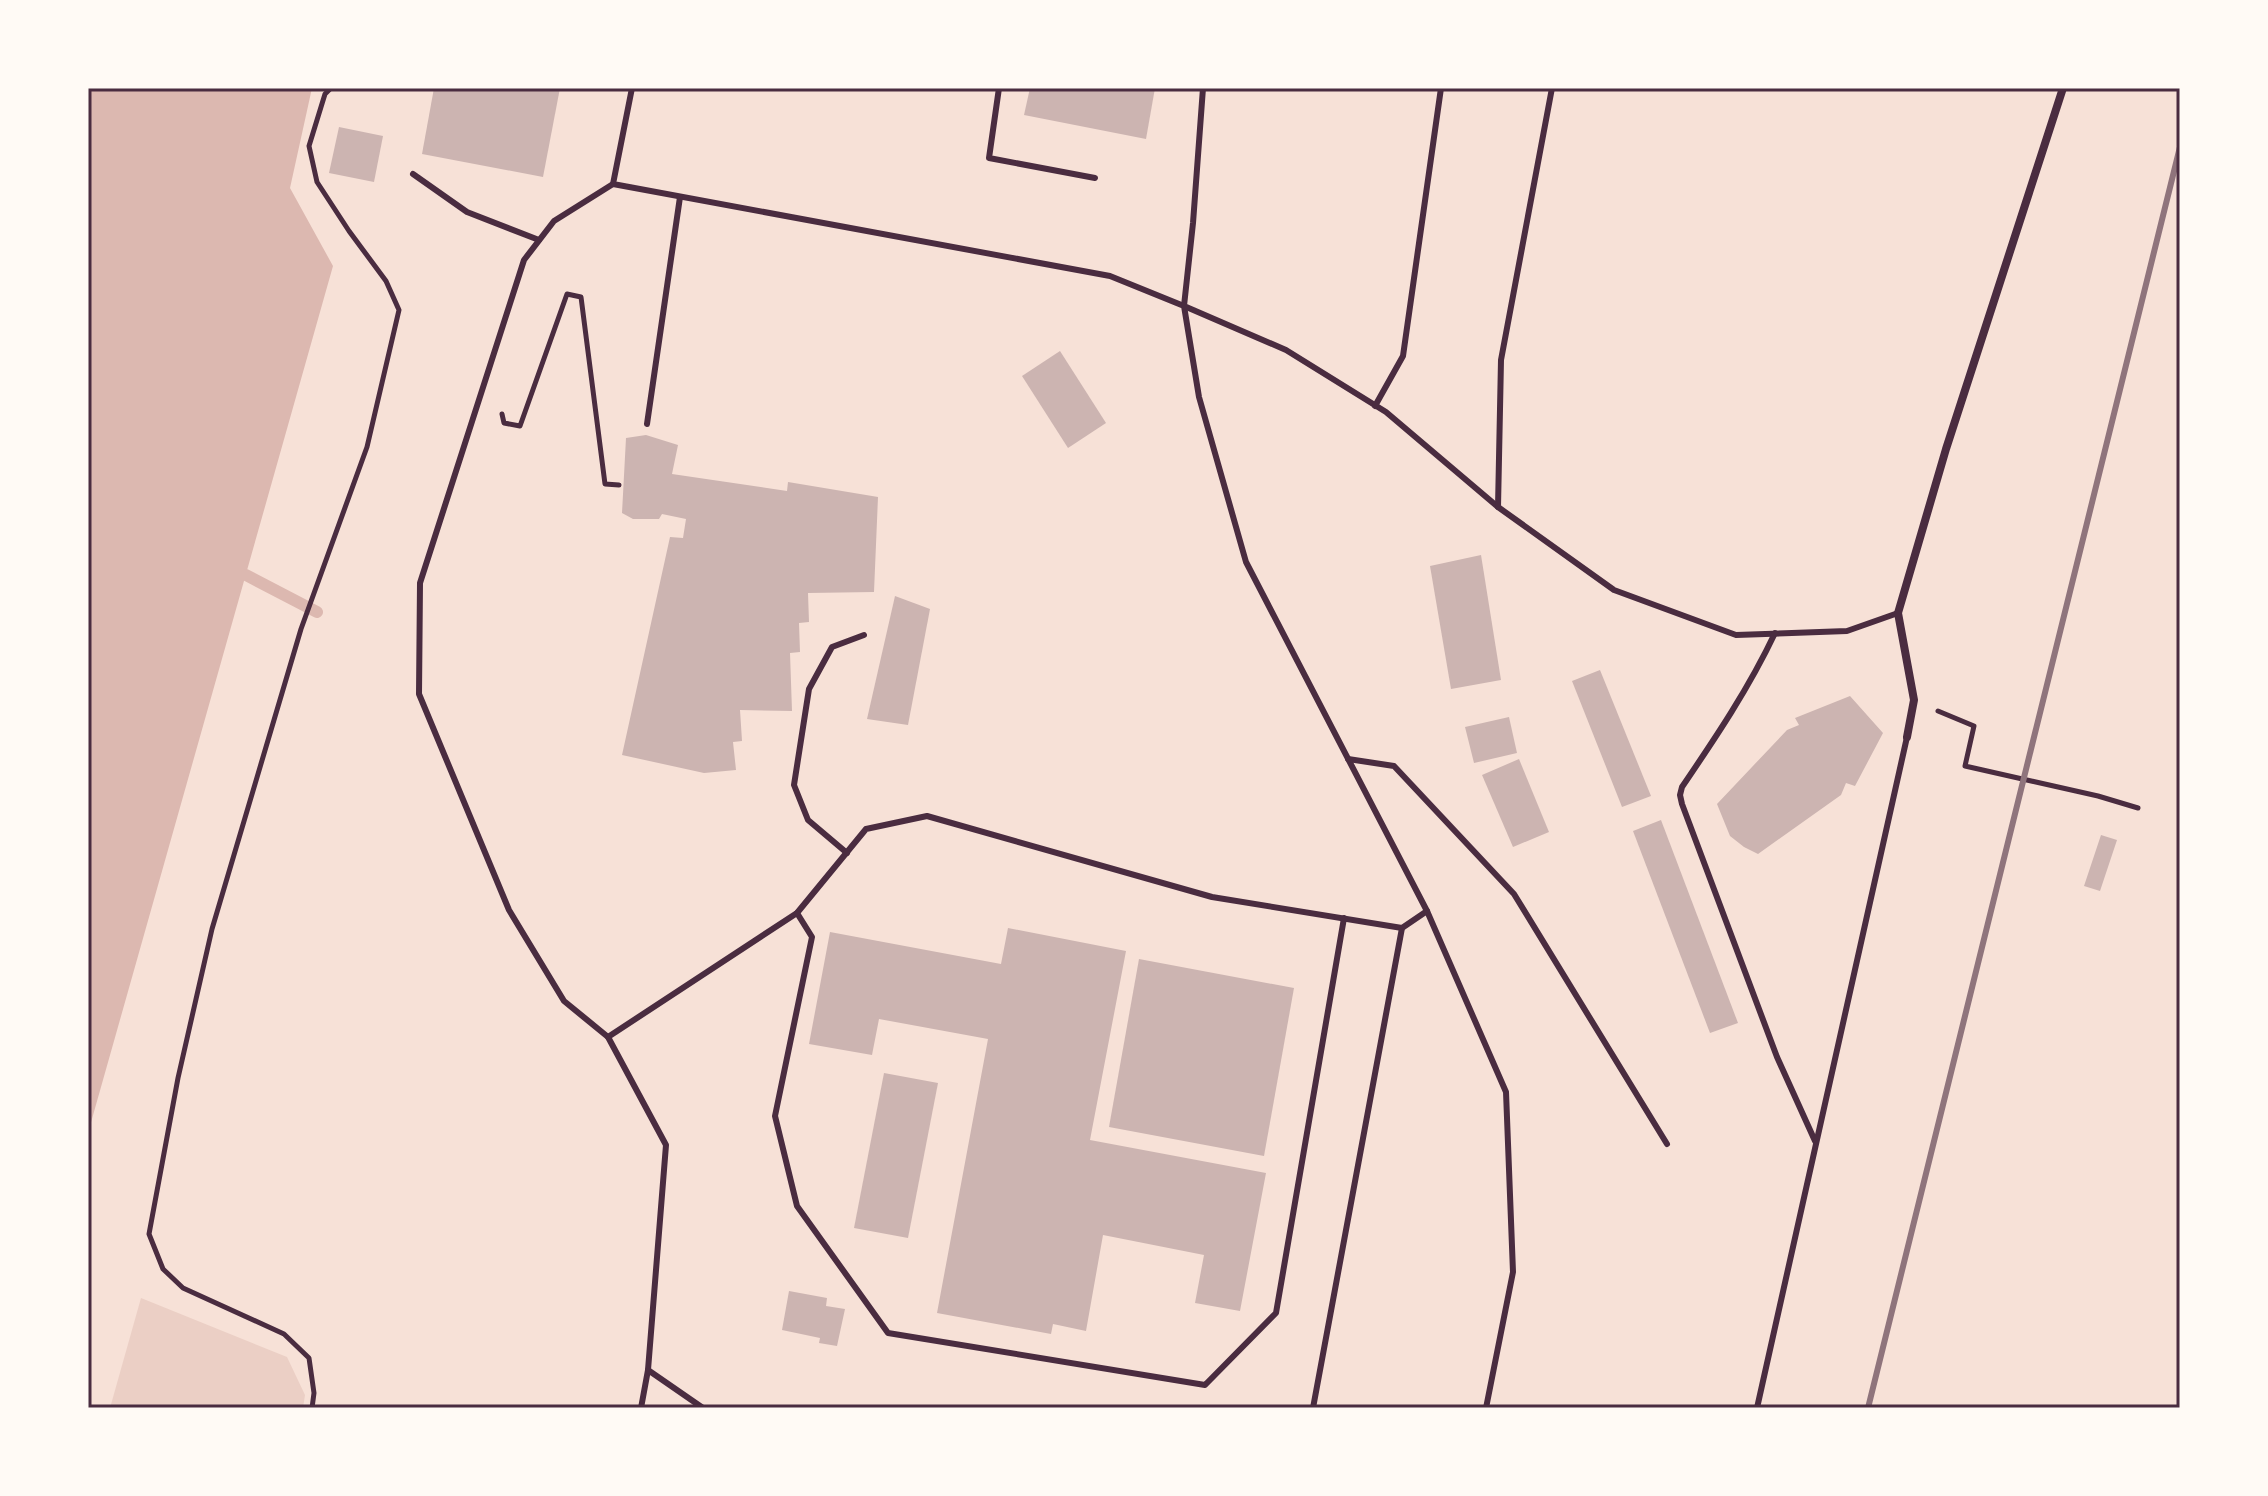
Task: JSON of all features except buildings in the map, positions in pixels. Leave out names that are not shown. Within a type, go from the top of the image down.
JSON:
[{"type":"street","points":[[1907,737],[1914,700],[1898,613],[1946,449],[2063,88]]},
{"type":"lane","points":[[613,184],[632,88]]},
{"type":"lane","points":[[999,88],[989,158],[1095,178]]},
{"type":"lane","points":[[1203,88],[1184,306],[1199,397],[1246,562],[1427,911],[1506,1092],[1513,1272],[1486,1408]]},
{"type":"lane","points":[[1375,406],[1403,356],[1441,88]]},
{"type":"lane","points":[[1498,507],[1501,360],[1552,88]]},
{"type":"lane","points":[[413,174],[467,212],[539,240]]},
{"type":"lane","points":[[641,1408],[648,1370],[666,1145],[608,1037],[564,1001],[509,910],[419,694],[420,583],[524,260],[554,221],[613,184],[1110,276],[1286,350],[1386,412],[1498,507],[1614,590],[1736,635],[1847,631],[1898,613]]},
{"type":"lane","points":[[647,424],[680,197]]},
{"type":"lane","points":[[1775,633],[1730,716],[1682,787],[1680,795],[1777,1057],[1816,1143]]},
{"type":"lane","points":[[847,853],[808,820],[794,785],[809,689],[832,647],[864,635]]},
{"type":"lane","points":[[1757,1408],[1907,737]]},
{"type":"lane","points":[[1348,759],[1394,766],[1514,894],[1667,1144]]},
{"type":"lane","points":[[608,1037],[797,913],[866,829],[927,816],[1212,897],[1402,928],[1427,911]]},
{"type":"lane","points":[[797,913],[812,937],[775,1116],[797,1206],[888,1333],[1205,1385],[1276,1313],[1344,918]]},
{"type":"lane","points":[[1313,1408],[1402,928]]},
{"type":"lane","points":[[648,1370],[703,1408]]},
{"type":"path","points":[[312,1408],[314,1393],[309,1358],[284,1334],[183,1288],[163,1269],[149,1234],[178,1078],[212,929],[301,629],[367,447],[399,310],[386,281],[317,182],[309,146],[325,94],[331,88]]},
{"type":"path","points":[[502,410],[504,423],[520,426],[567,294],[581,297],[605,484],[619,485]]},
{"type":"path","points":[[1914,700],[1974,726],[1965,766],[2138,808]]},
{"type":"shaded area","points":[[88,88],[312,88],[290,188],[333,266],[88,1133]]},
{"type":"shaded area","points":[[141,1298],[287,1357],[305,1395],[303,1408],[110,1408]]},
{"type":"waterway","points":[[246,575],[317,612]]},
{"type":"railway","points":[[1868,1408],[2180,147]]}]
